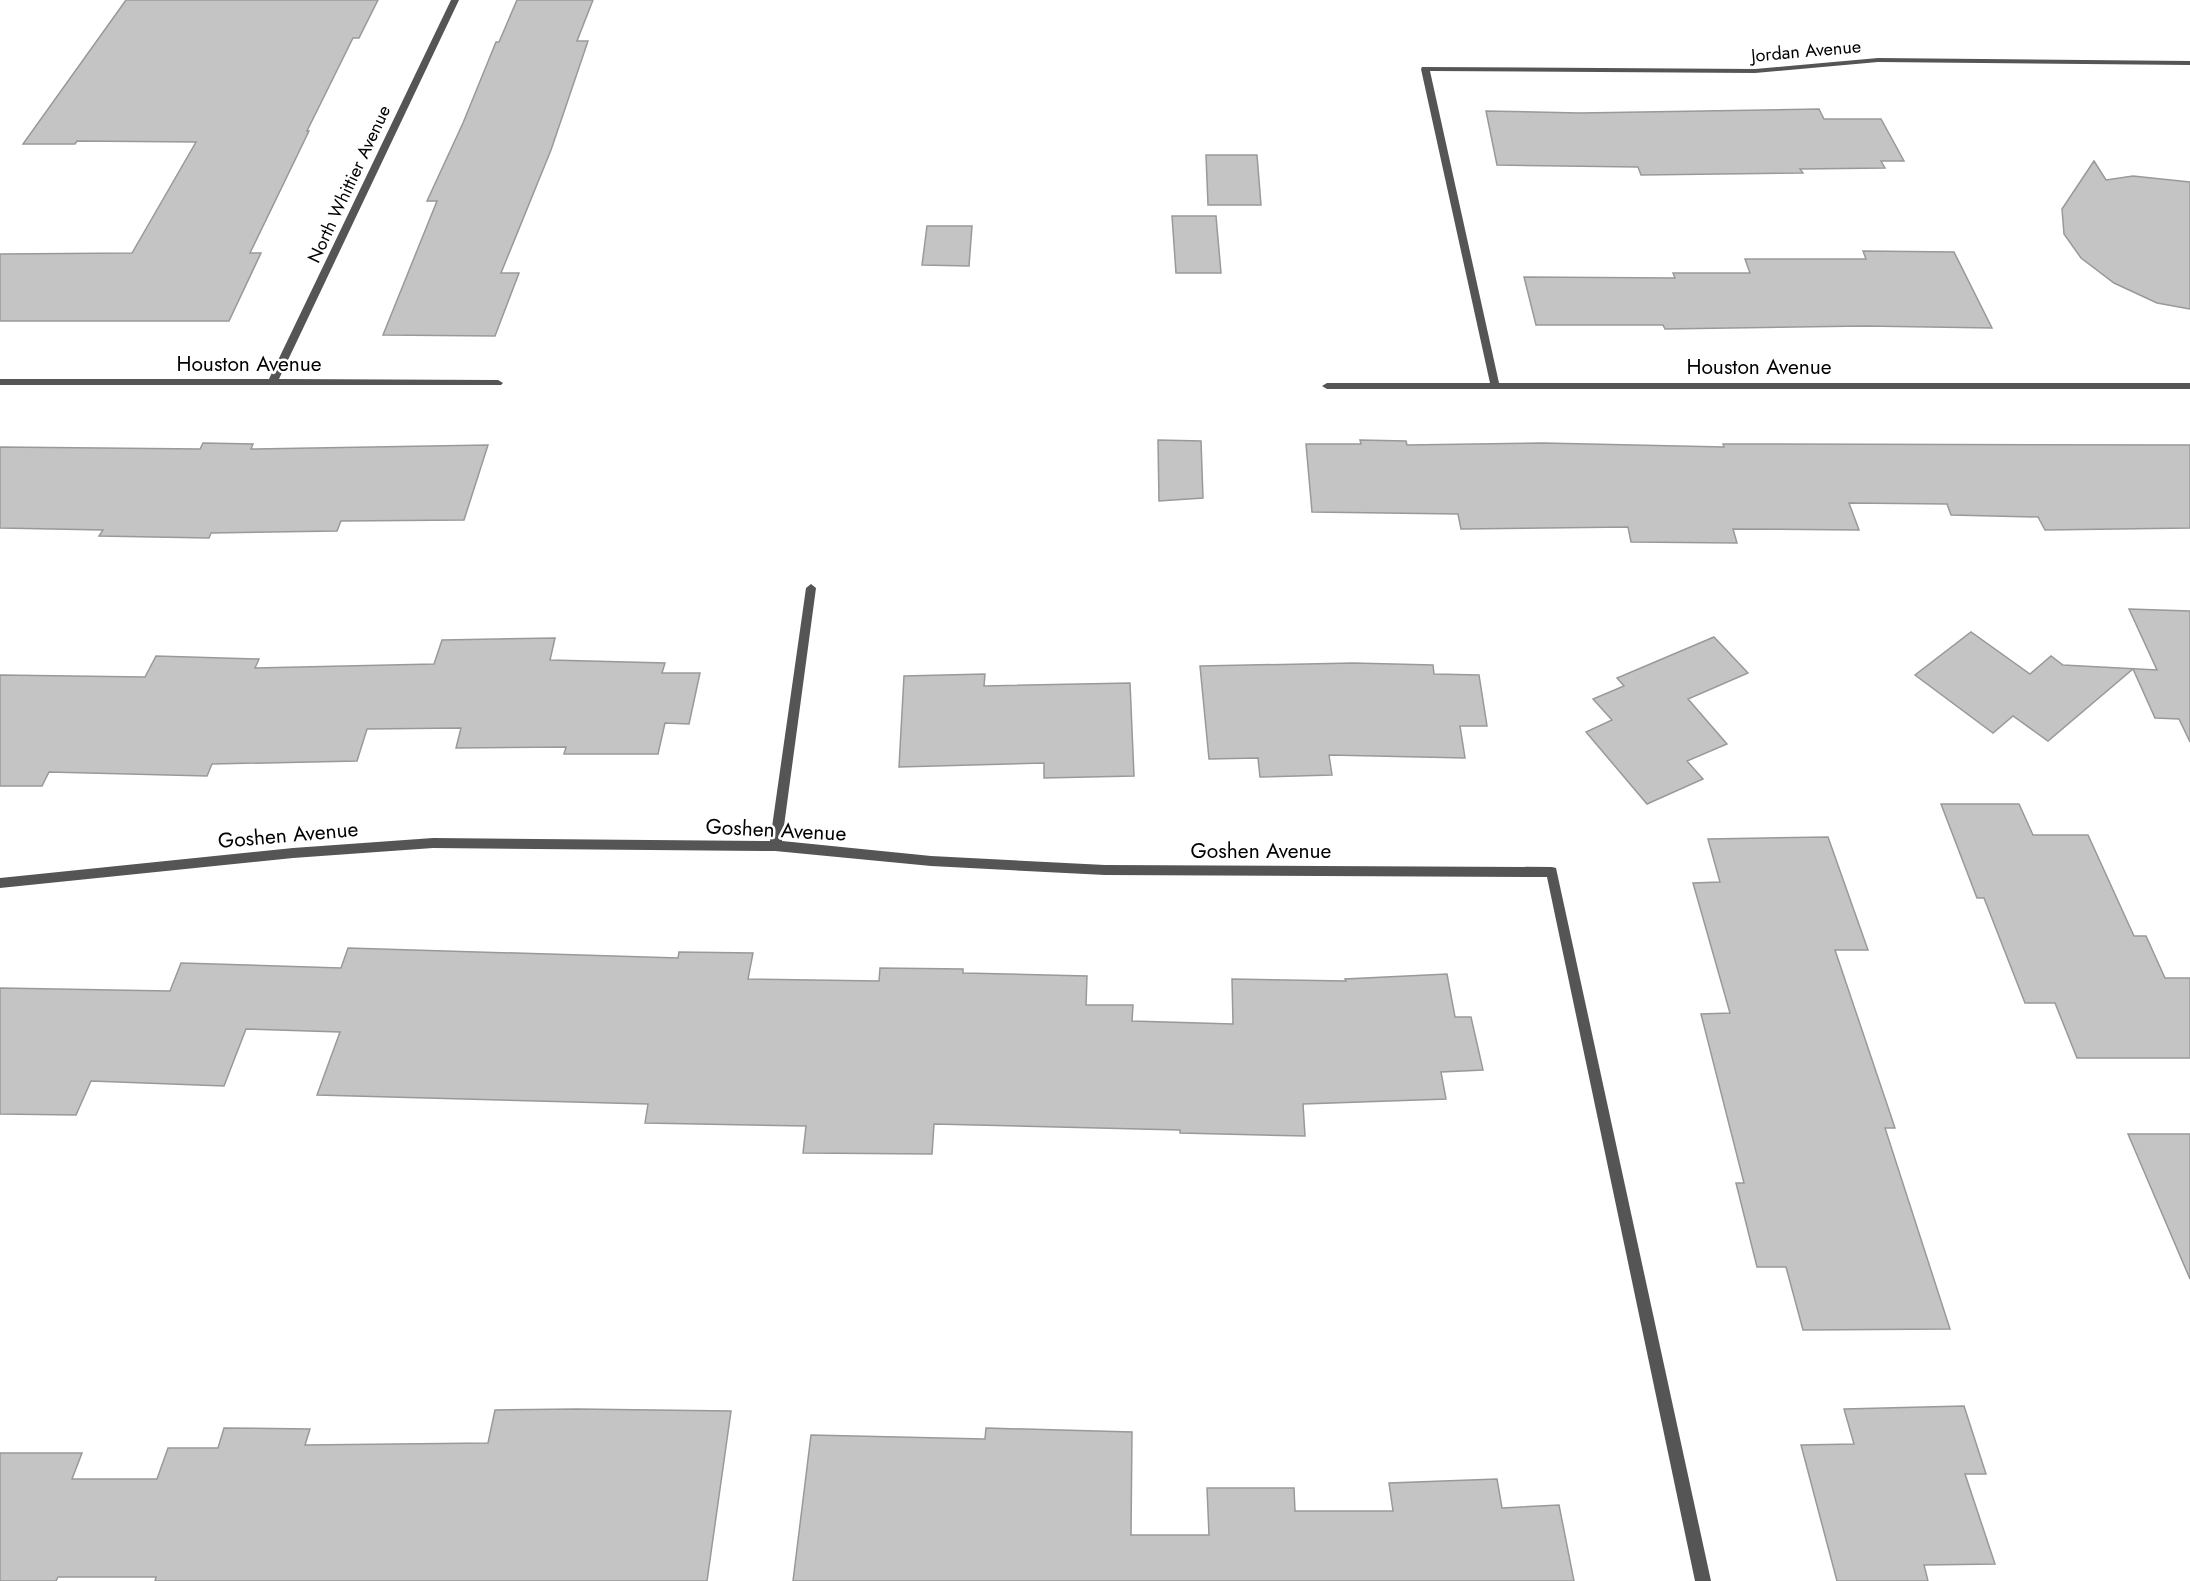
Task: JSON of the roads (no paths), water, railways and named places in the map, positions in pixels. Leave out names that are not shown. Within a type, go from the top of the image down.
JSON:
[{"type":"street","name":"North Whittier Avenue","points":[[273,382],[455,0]]},
{"type":"street","name":"Jordan Avenue","points":[[1495,385],[1425,69],[1755,70],[1878,60],[2190,63]]},
{"type":"street","name":"Houston Avenue","points":[[0,382],[498,383]]},
{"type":"street","name":"Houston Avenue","points":[[1327,386],[2190,386]]},
{"type":"street","points":[[775,846],[811,588]]},
{"type":"street","name":"Goshen Avenue","points":[[0,883],[293,853],[433,843],[775,846],[931,861],[1105,870],[1552,872],[1703,1581]]}]
